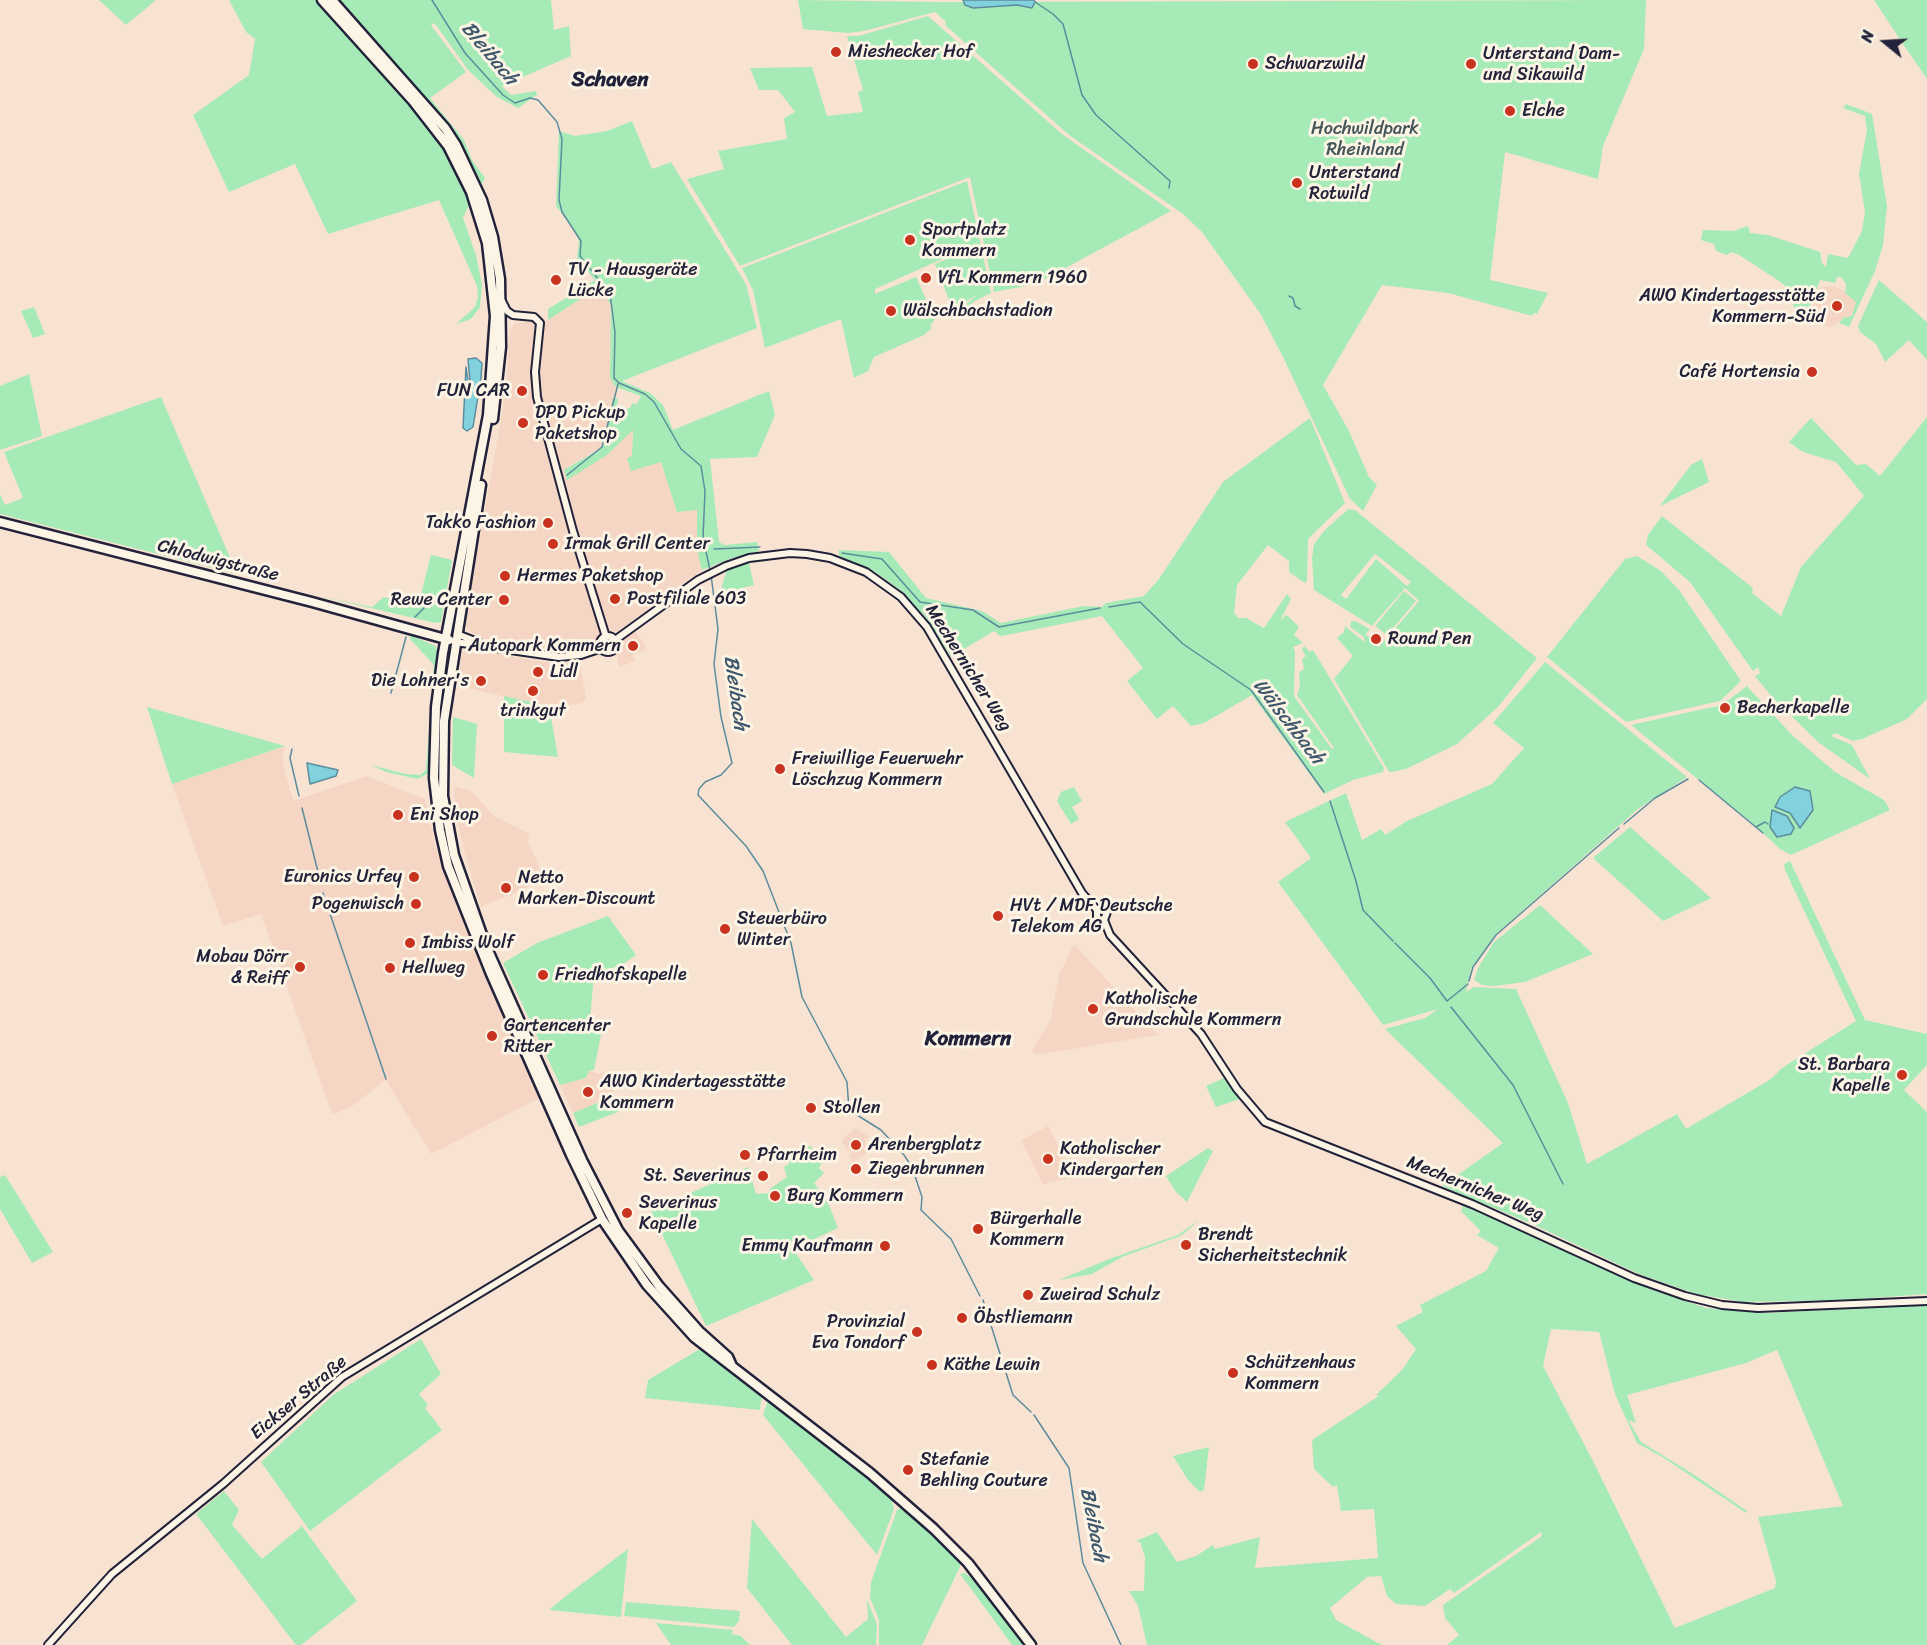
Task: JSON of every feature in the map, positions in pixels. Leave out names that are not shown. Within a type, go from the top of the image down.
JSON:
[{"type":"main road","points":[[322,0],[436,130],[454,156],[480,217],[492,279],[494,354],[488,415],[451,637],[444,714],[443,796],[454,855],[486,946],[582,1160],[618,1230],[659,1286],[699,1331],[728,1357],[733,1366]]},
{"type":"main road","points":[[332,0],[445,128],[475,182],[499,262],[501,299],[499,375],[451,637],[443,653],[436,707],[434,788],[448,866],[491,974],[571,1155],[602,1219],[632,1265],[678,1322],[870,1473],[931,1526],[968,1563],[1031,1645]]},
{"type":"main road","name":"Chlodwigstraße","points":[[0,522],[428,634],[451,637]]},
{"type":"main road","points":[[428,634],[443,653]]},
{"type":"street","points":[[501,299],[513,315],[538,319],[540,327],[536,363],[537,397],[573,531],[606,637]]},
{"type":"street","name":"Mechernicher Weg","points":[[615,640],[705,576],[759,556],[807,554],[855,567],[877,579],[901,597],[937,643],[1082,893],[1097,910],[1104,908],[1107,912],[1104,920],[1119,946],[1201,1034],[1245,1100],[1265,1122],[1472,1204],[1634,1278],[1685,1296],[1722,1305],[1758,1308],[1927,1301]]},
{"type":"street","points":[[451,637],[483,645],[559,657],[581,656],[602,648]]},
{"type":"street","points":[[606,637],[615,640],[616,645],[613,651],[605,651],[602,648],[601,641],[606,637]]},
{"type":"street","name":"Eickser Straße","points":[[48,1645],[112,1574],[223,1484],[342,1377],[602,1219]]},
{"type":"shaded area","name":"AWO Kindertagesstätte Kommern-Süd","points":[[1833,286],[1851,293],[1858,304],[1852,316],[1843,318],[1830,328],[1814,321],[1819,309],[1812,302],[1817,288]]},
{"type":"shaded area","points":[[599,287],[611,305],[610,378],[616,387],[603,447],[564,469],[607,455],[633,430],[632,456],[627,458],[661,462],[677,512],[697,510],[697,550],[702,570],[616,632],[604,630],[595,645],[577,651],[544,651],[485,639],[468,631],[465,624],[506,391],[510,330],[515,323],[548,320]]},
{"type":"shaded area","name":"Autopark Kommern","points":[[636,631],[647,650],[633,655],[635,661],[619,667],[616,652],[623,640]]},
{"type":"shaded area","points":[[468,649],[552,663],[580,661],[586,699],[583,703],[550,708],[457,685],[462,653]]},
{"type":"shaded area","points":[[285,746],[282,759],[293,801],[367,776],[425,799],[435,845],[461,916],[542,1097],[431,1154],[386,1080],[351,1107],[332,1114],[261,914],[223,926],[172,784]]},
{"type":"shaded area","points":[[454,786],[471,791],[494,816],[530,834],[527,839],[545,880],[481,907],[464,851],[456,814]]},
{"type":"shaded area","name":"Katholische Grundschule Kommern","points":[[1074,944],[1158,1035],[1036,1055],[1032,1050],[1050,1021],[1059,975]]},
{"type":"shaded area","name":"AWO Kindertagesstätte Kommern","points":[[589,1071],[599,1074],[609,1071],[614,1096],[573,1113],[560,1085],[586,1078]]},
{"type":"shaded area","name":"Katholischer Kindergarten","points":[[1048,1126],[1075,1177],[1043,1184],[1021,1140]]},
{"type":"shaded area","name":"Arenbergplatz","points":[[856,1128],[869,1137],[865,1139],[870,1151],[853,1162],[849,1156],[853,1150],[850,1152],[842,1143],[843,1138]]},
{"type":"green space","points":[[99,0],[156,0],[126,25]]},
{"type":"green space","points":[[229,0],[317,0],[440,141],[457,168],[470,203],[463,218],[476,255],[482,285],[480,307],[471,319],[456,324],[475,307],[478,297],[477,286],[439,200],[328,234],[295,164],[229,192],[193,115],[249,75],[255,39],[246,32]]},
{"type":"green space","points":[[338,0],[551,0],[554,30],[569,26],[571,56],[502,86],[511,95],[536,91],[537,95],[518,108],[497,97],[468,70],[436,25],[433,23],[431,25],[466,72],[430,98],[464,140],[472,160],[485,178],[482,184],[456,138],[427,100]]},
{"type":"green space","name":"Hochwildpark Rheinland","points":[[798,0],[939,2],[1646,0],[1644,49],[1603,146],[1598,179],[1505,152],[1490,280],[1548,293],[1537,314],[1534,313],[1532,316],[1448,293],[1382,285],[1323,385],[1349,431],[1369,477],[1377,485],[1363,511],[1350,499],[1260,313],[1202,232],[1183,214],[1069,135],[945,25],[946,22],[935,12],[864,31],[848,33],[803,29]]},
{"type":"green space","points":[[1874,0],[1927,0],[1927,79],[1901,41]]},
{"type":"green space","points":[[928,16],[1062,134],[1171,211],[1036,284],[994,292],[970,177],[740,266],[687,179],[724,169],[718,151],[787,139],[784,118],[795,112],[778,90],[759,90],[750,68],[812,67],[827,116],[863,112],[858,92],[863,90],[847,36],[858,36]]},
{"type":"green space","points":[[1846,104],[1872,114],[1887,206],[1883,245],[1875,271],[1849,327],[1839,323],[1843,318],[1852,316],[1856,302],[1845,293],[1846,284],[1841,277],[1837,277],[1835,283],[1820,280],[1809,307],[1802,306],[1798,311],[1793,306],[1795,293],[1776,279],[1739,255],[1731,252],[1727,255],[1716,251],[1714,244],[1701,240],[1703,230],[1733,231],[1748,226],[1750,233],[1768,235],[1820,252],[1822,263],[1826,267],[1828,254],[1848,258],[1862,231],[1865,212],[1859,174],[1867,130],[1865,116],[1843,108]]},
{"type":"green space","points":[[632,121],[652,169],[671,162],[746,284],[757,328],[622,381],[650,393],[663,405],[673,430],[769,391],[775,415],[757,457],[710,459],[719,542],[724,545],[757,542],[759,551],[729,559],[702,570],[697,550],[697,510],[677,512],[661,462],[631,471],[627,458],[632,456],[633,430],[607,455],[567,480],[564,470],[603,447],[613,398],[618,399],[617,406],[623,411],[631,407],[632,403],[637,404],[641,396],[616,387],[610,378],[611,305],[599,287],[548,320],[548,309],[595,280],[577,258],[579,241],[573,228],[556,206],[559,131],[575,136],[607,131]]},
{"type":"green space","points":[[967,181],[991,293],[975,301],[957,315],[957,312],[978,294],[953,310],[935,264],[970,249],[969,247],[875,289],[875,294],[916,277],[935,319],[930,326],[932,328],[924,335],[874,357],[868,371],[854,378],[841,319],[765,348],[753,290],[742,268]]},
{"type":"green space","points":[[1879,280],[1927,322],[1927,360],[1909,340],[1885,362],[1876,344],[1860,332],[1858,326]]},
{"type":"green space","points":[[34,307],[45,334],[33,338],[21,311]]},
{"type":"green space","points":[[29,374],[42,436],[0,450],[0,386]]},
{"type":"green space","points":[[161,397],[237,574],[0,514],[0,494],[5,505],[23,498],[4,452]]},
{"type":"green space","points":[[1927,417],[1927,699],[1907,719],[1862,739],[1853,741],[1835,733],[1831,736],[1852,745],[1870,779],[1818,742],[1772,697],[1755,676],[1760,673],[1758,667],[1753,671],[1690,582],[1646,545],[1648,535],[1662,516],[1753,588],[1752,593],[1781,616],[1801,567],[1864,496],[1836,462],[1803,452],[1789,442],[1811,418],[1856,465],[1866,464],[1880,476]]},
{"type":"green space","points":[[1310,418],[1345,503],[1308,539],[1307,581],[1305,583],[1289,572],[1289,561],[1268,545],[1237,585],[1234,613],[1238,618],[1246,618],[1264,628],[1287,594],[1291,599],[1280,621],[1286,615],[1290,618],[1299,627],[1294,635],[1303,643],[1293,647],[1295,651],[1294,696],[1332,749],[1334,748],[1297,695],[1300,686],[1299,672],[1304,669],[1302,659],[1306,656],[1302,650],[1304,646],[1310,652],[1313,650],[1384,768],[1383,772],[1353,780],[1324,794],[1252,695],[1204,723],[1191,726],[1173,706],[1157,719],[1127,681],[1143,668],[1102,616],[1000,636],[994,631],[951,657],[923,613],[919,612],[899,589],[875,572],[839,556],[839,550],[889,552],[926,598],[982,611],[1001,623],[1084,606],[1102,607],[1106,603],[1144,596],[1159,579],[1223,482]]},
{"type":"green space","points":[[1702,459],[1709,482],[1660,506],[1691,465]]},
{"type":"green space","points":[[1348,509],[1355,510],[1537,658],[1498,707],[1457,744],[1406,769],[1389,772],[1334,679],[1353,656],[1337,638],[1344,632],[1345,626],[1364,642],[1364,637],[1350,627],[1351,621],[1355,621],[1370,629],[1365,635],[1370,637],[1375,632],[1380,634],[1381,642],[1375,645],[1379,647],[1419,601],[1405,588],[1372,626],[1314,590],[1312,558],[1314,544],[1324,531]],"holes":[[[1375,554],[1411,582],[1407,586],[1376,559],[1346,599],[1341,595]]]},
{"type":"green space","points":[[431,555],[452,560],[441,622],[435,623],[319,596],[372,607],[384,597],[418,606]]},
{"type":"green space","points":[[1637,556],[1661,571],[1679,590],[1741,681],[1720,701],[1626,722],[1547,657],[1625,559]]},
{"type":"green space","points":[[754,559],[769,561],[749,563],[754,585],[719,594],[728,567]]},
{"type":"green space","points":[[1404,591],[1416,601],[1387,635],[1375,626]]},
{"type":"green space","points":[[410,635],[436,646],[438,657],[430,728],[430,772],[418,779],[386,772],[371,765],[405,774],[420,775],[426,770],[434,665],[410,639]]},
{"type":"green space","points":[[1545,662],[1687,777],[1639,808],[1495,935],[1471,969],[1466,992],[1474,987],[1516,989],[1568,1103],[1587,1164],[1677,1114],[1686,1129],[1771,1079],[1782,1068],[1856,1021],[1785,870],[1784,864],[1790,861],[1865,1020],[1927,1034],[1927,1065],[1904,1090],[1927,1112],[1927,1294],[1844,1300],[1744,1302],[1696,1294],[1639,1274],[1532,1224],[1442,1186],[1503,1143],[1385,1029],[1425,1018],[1438,1009],[1383,1025],[1278,882],[1311,858],[1285,822],[1346,793],[1362,840],[1381,829],[1385,835],[1407,821],[1492,784],[1524,748],[1493,723]]},
{"type":"green space","points":[[1747,686],[1793,736],[1835,772],[1884,800],[1890,810],[1791,855],[1780,849],[1752,823],[1631,725],[1722,705]]},
{"type":"green space","points":[[504,696],[549,706],[558,757],[504,752]]},
{"type":"green space","points":[[147,707],[285,746],[172,784]]},
{"type":"green space","points":[[453,717],[477,724],[474,778],[452,765]]},
{"type":"green space","points":[[1074,787],[1082,801],[1072,807],[1079,819],[1071,824],[1057,801],[1061,792]]},
{"type":"green space","points":[[1630,827],[1711,898],[1663,921],[1593,858]]},
{"type":"green space","points":[[1540,905],[1593,954],[1525,982],[1494,986],[1482,985],[1474,980],[1478,968],[1494,942]]},
{"type":"green space","points":[[608,916],[636,955],[625,963],[594,975],[589,1031],[601,1035],[594,1070],[589,1071],[586,1078],[560,1085],[503,963],[537,943]]},
{"type":"green space","points":[[1226,1077],[1240,1099],[1216,1107],[1206,1086]]},
{"type":"green space","points":[[614,1096],[618,1112],[579,1127],[573,1113]]},
{"type":"green space","points":[[810,1146],[826,1155],[819,1168],[824,1173],[814,1183],[829,1205],[838,1228],[793,1249],[814,1280],[706,1326],[651,1211],[748,1167],[756,1194],[769,1193],[771,1188],[787,1177],[784,1167],[789,1164],[787,1156]]},
{"type":"green space","points":[[1208,1148],[1213,1151],[1187,1202],[1176,1192],[1166,1176]]},
{"type":"green space","points":[[5,1175],[53,1252],[32,1263],[0,1209],[0,1177]]},
{"type":"green space","points":[[1464,1204],[1653,1290],[1706,1308],[1766,1313],[1927,1305],[1927,1645],[1447,1645],[1459,1635],[1445,1618],[1443,1605],[1542,1536],[1541,1532],[1454,1593],[1450,1589],[1425,1606],[1396,1604],[1387,1596],[1381,1576],[1367,1577],[1330,1608],[1336,1620],[1382,1645],[1147,1645],[1138,1606],[1129,1591],[1144,1591],[1145,1557],[1140,1542],[1136,1541],[1157,1532],[1177,1562],[1196,1556],[1213,1545],[1215,1549],[1260,1537],[1255,1568],[1378,1558],[1374,1509],[1341,1511],[1337,1485],[1333,1487],[1314,1469],[1312,1440],[1379,1396],[1376,1395],[1402,1370],[1416,1349],[1396,1326],[1423,1312],[1420,1305],[1486,1271],[1499,1248],[1477,1235],[1481,1231],[1461,1211]],"holes":[[[1551,1329],[1599,1332],[1615,1394],[1637,1443],[1664,1458],[1746,1513],[1747,1511],[1693,1474],[1641,1442],[1628,1420],[1636,1423],[1627,1395],[1746,1363],[1777,1350],[1843,1506],[1758,1517],[1776,1581],[1775,1588],[1675,1628],[1593,1461],[1543,1366]]]},
{"type":"green space","points":[[1199,1220],[1180,1236],[1122,1257],[1092,1274],[1059,1280],[1109,1259],[1178,1235]]},
{"type":"green space","points":[[421,1339],[441,1374],[419,1394],[428,1405],[425,1408],[442,1430],[310,1531],[261,1462],[333,1395]]},
{"type":"green space","points":[[703,1347],[762,1395],[760,1410],[645,1398],[648,1380]]},
{"type":"green space","points":[[768,1400],[891,1496],[894,1509],[877,1555],[763,1415]]},
{"type":"green space","points":[[1209,1447],[1204,1490],[1200,1492],[1188,1480],[1173,1456]]},
{"type":"green space","points":[[224,1491],[239,1510],[232,1525],[262,1559],[302,1526],[357,1601],[301,1645],[296,1645],[196,1514]]},
{"type":"green space","points":[[903,1507],[960,1563],[960,1567],[922,1645],[879,1645],[879,1620],[870,1598],[871,1582],[897,1510]]},
{"type":"green space","points":[[752,1519],[846,1637],[868,1619],[867,1599],[877,1624],[876,1645],[792,1645],[747,1588]]},
{"type":"green space","points":[[628,1549],[621,1617],[549,1610],[571,1592]]},
{"type":"green space","points":[[965,1573],[977,1582],[1027,1645],[1012,1645],[960,1574]]},
{"type":"green space","points":[[626,1602],[740,1611],[739,1621],[734,1627],[624,1616]]},
{"type":"green space","points":[[656,1623],[733,1630],[732,1634],[741,1636],[750,1645],[671,1645]]},
{"type":"water","points":[[963,0],[1034,0],[1035,2],[1032,8],[1017,5],[973,8],[965,5]]},
{"type":"water","points":[[476,358],[482,363],[481,378],[473,427],[467,431],[463,428],[466,367],[468,381],[470,381],[468,359]]},
{"type":"water","points":[[307,763],[338,770],[336,776],[310,784]]},
{"type":"water","points":[[1795,787],[1810,791],[1813,810],[1800,828],[1790,813],[1775,807],[1780,797]]},
{"type":"water","points":[[1772,810],[1787,816],[1794,828],[1791,834],[1777,837],[1770,827]]},
{"type":"waterway","name":"Bleibach","points":[[432,0],[465,53],[503,95],[515,103],[530,98],[538,100],[557,122],[562,139],[559,200],[562,212],[581,241],[580,256],[610,294],[615,332],[614,378],[619,383],[645,394],[654,402],[681,449],[701,466],[705,491],[703,538],[710,570]]},
{"type":"waterway","points":[[1035,2],[1063,24],[1082,95],[1096,115],[1170,181],[1169,188]]},
{"type":"waterway","points":[[1289,296],[1293,298],[1295,306],[1300,309]]},
{"type":"waterway","points":[[567,475],[602,447],[618,384]]},
{"type":"waterway","name":"Wälschbach","points":[[714,549],[760,547]]},
{"type":"waterway","name":"Wälschbach","points":[[842,553],[882,559],[920,602],[973,610],[999,627],[1100,608]]},
{"type":"waterway","name":"Bleibach","points":[[711,575],[718,629],[714,664],[721,717],[732,763],[721,775],[705,782],[699,789],[698,795],[746,846],[763,871],[791,943],[802,997],[847,1082],[849,1110],[881,1130],[904,1155],[912,1167],[922,1197],[921,1210],[951,1239],[980,1296]]},
{"type":"waterway","points":[[415,617],[433,599],[448,592]]},
{"type":"waterway","name":"Wälschbach","points":[[1109,607],[1140,602],[1183,644],[1251,690],[1324,792]]},
{"type":"waterway","points":[[391,693],[406,637]]},
{"type":"waterway","points":[[292,749],[290,758],[299,796]]},
{"type":"waterway","points":[[1624,824],[1655,798],[1688,779]]},
{"type":"waterway","points":[[1699,780],[1763,833]]},
{"type":"waterway","name":"Wälschbach","points":[[1330,801],[1363,910],[1393,941]]},
{"type":"waterway","points":[[302,808],[321,884]]},
{"type":"waterway","points":[[1756,827],[1765,822],[1768,824]]},
{"type":"waterway","points":[[1469,981],[1473,967],[1496,935],[1619,828]]},
{"type":"waterway","points":[[323,893],[386,1079]]},
{"type":"waterway","name":"Wälschbach","points":[[1395,943],[1430,978],[1447,1001],[1468,984]]},
{"type":"waterway","name":"Wälschbach","points":[[1451,1007],[1513,1085],[1563,1184]]},
{"type":"waterway","name":"Bleibach","points":[[983,1300],[1013,1395],[1031,1412]]},
{"type":"waterway","name":"Bleibach","points":[[1034,1415],[1069,1468],[1083,1563],[1121,1645]]},
{"type":"place","name":"Mieshecker Hof","points":[[836,52]]},
{"type":"place","name":"Schwarzwild","points":[[1253,64]]},
{"type":"place","name":"Unterstand Dam- und Sikawild","points":[[1471,64]]},
{"type":"place","name":"Elche","points":[[1510,111]]},
{"type":"place","name":"Unterstand Rotwild","points":[[1297,183]]},
{"type":"place","name":"Sportplatz Kommern","points":[[910,240]]},
{"type":"place","name":"VfL Kommern 1960","points":[[926,278]]},
{"type":"place","name":"TV - Hausgeräte Lücke","points":[[556,280]]},
{"type":"place","name":"AWO Kindertagesstätte Kommern-Süd","points":[[1837,306]]},
{"type":"place","name":"Wälschbachstadion","points":[[891,311]]},
{"type":"place","name":"Café Hortensia","points":[[1812,372]]},
{"type":"place","name":"FUN CAR","points":[[522,391]]},
{"type":"place","name":"DPD Pickup Paketshop","points":[[523,423]]},
{"type":"place","name":"Takko Fashion","points":[[548,523]]},
{"type":"place","name":"Irmak Grill Center","points":[[553,544]]},
{"type":"place","name":"Hermes Paketshop","points":[[505,576]]},
{"type":"place","name":"Postfiliale 603","points":[[615,599]]},
{"type":"place","name":"Rewe Center","points":[[504,600]]},
{"type":"place","name":"Round Pen","points":[[1376,639]]},
{"type":"place","name":"Autopark Kommern","points":[[633,646]]},
{"type":"place","name":"Lidl","points":[[538,672]]},
{"type":"place","name":"Die Lohner's","points":[[481,681]]},
{"type":"place","name":"trinkgut","points":[[533,691]]},
{"type":"place","name":"Becherkapelle","points":[[1725,708]]},
{"type":"place","name":"Freiwillige Feuerwehr Löschzug Kommern","points":[[780,769]]},
{"type":"place","name":"Eni Shop","points":[[398,815]]},
{"type":"place","name":"Euronics Urfey","points":[[414,877]]},
{"type":"place","name":"Netto Marken-Discount","points":[[506,888]]},
{"type":"place","name":"Pogenwisch","points":[[416,904]]},
{"type":"place","name":"HVt / MDF Deutsche Telekom AG","points":[[998,916]]},
{"type":"place","name":"Steuerbüro Winter","points":[[725,929]]},
{"type":"place","name":"Imbiss Wolf","points":[[410,943]]},
{"type":"place","name":"Mobau Dörr & Reiff","points":[[300,967]]},
{"type":"place","name":"Hellweg","points":[[390,968]]},
{"type":"place","name":"Friedhofskapelle","points":[[543,975]]},
{"type":"place","name":"Katholische Grundschule Kommern","points":[[1093,1009]]},
{"type":"place","name":"Gartencenter Ritter","points":[[492,1036]]},
{"type":"place","name":"St. Barbara Kapelle","points":[[1902,1075]]},
{"type":"place","name":"AWO Kindertagesstätte Kommern","points":[[588,1092]]},
{"type":"place","name":"Stollen","points":[[811,1108]]},
{"type":"place","name":"Arenbergplatz","points":[[856,1145]]},
{"type":"place","name":"Pfarrheim","points":[[745,1155]]},
{"type":"place","name":"Katholischer Kindergarten","points":[[1048,1159]]},
{"type":"place","name":"Ziegenbrunnen","points":[[856,1169]]},
{"type":"place","name":"St. Severinus","points":[[763,1176]]},
{"type":"place","name":"Burg Kommern","points":[[775,1196]]},
{"type":"place","name":"Severinus Kapelle","points":[[627,1213]]},
{"type":"place","name":"Bürgerhalle Kommern","points":[[978,1229]]},
{"type":"place","name":"Brendt Sicherheitstechnik","points":[[1186,1245]]},
{"type":"place","name":"Emmy Kaufmann","points":[[885,1246]]},
{"type":"place","name":"Zweirad Schulz","points":[[1028,1295]]},
{"type":"place","name":"Öbstliemann","points":[[962,1318]]},
{"type":"place","name":"Provinzial Eva Tondorf","points":[[917,1332]]},
{"type":"place","name":"Käthe Lewin","points":[[932,1365]]},
{"type":"place","name":"Schützenhaus Kommern","points":[[1233,1373]]},
{"type":"place","name":"Stefanie Behling Couture","points":[[908,1470]]},
{"type":"district","name":"Schaven","points":[[610,81]]},
{"type":"district","name":"Kommern","points":[[968,1040]]}]
